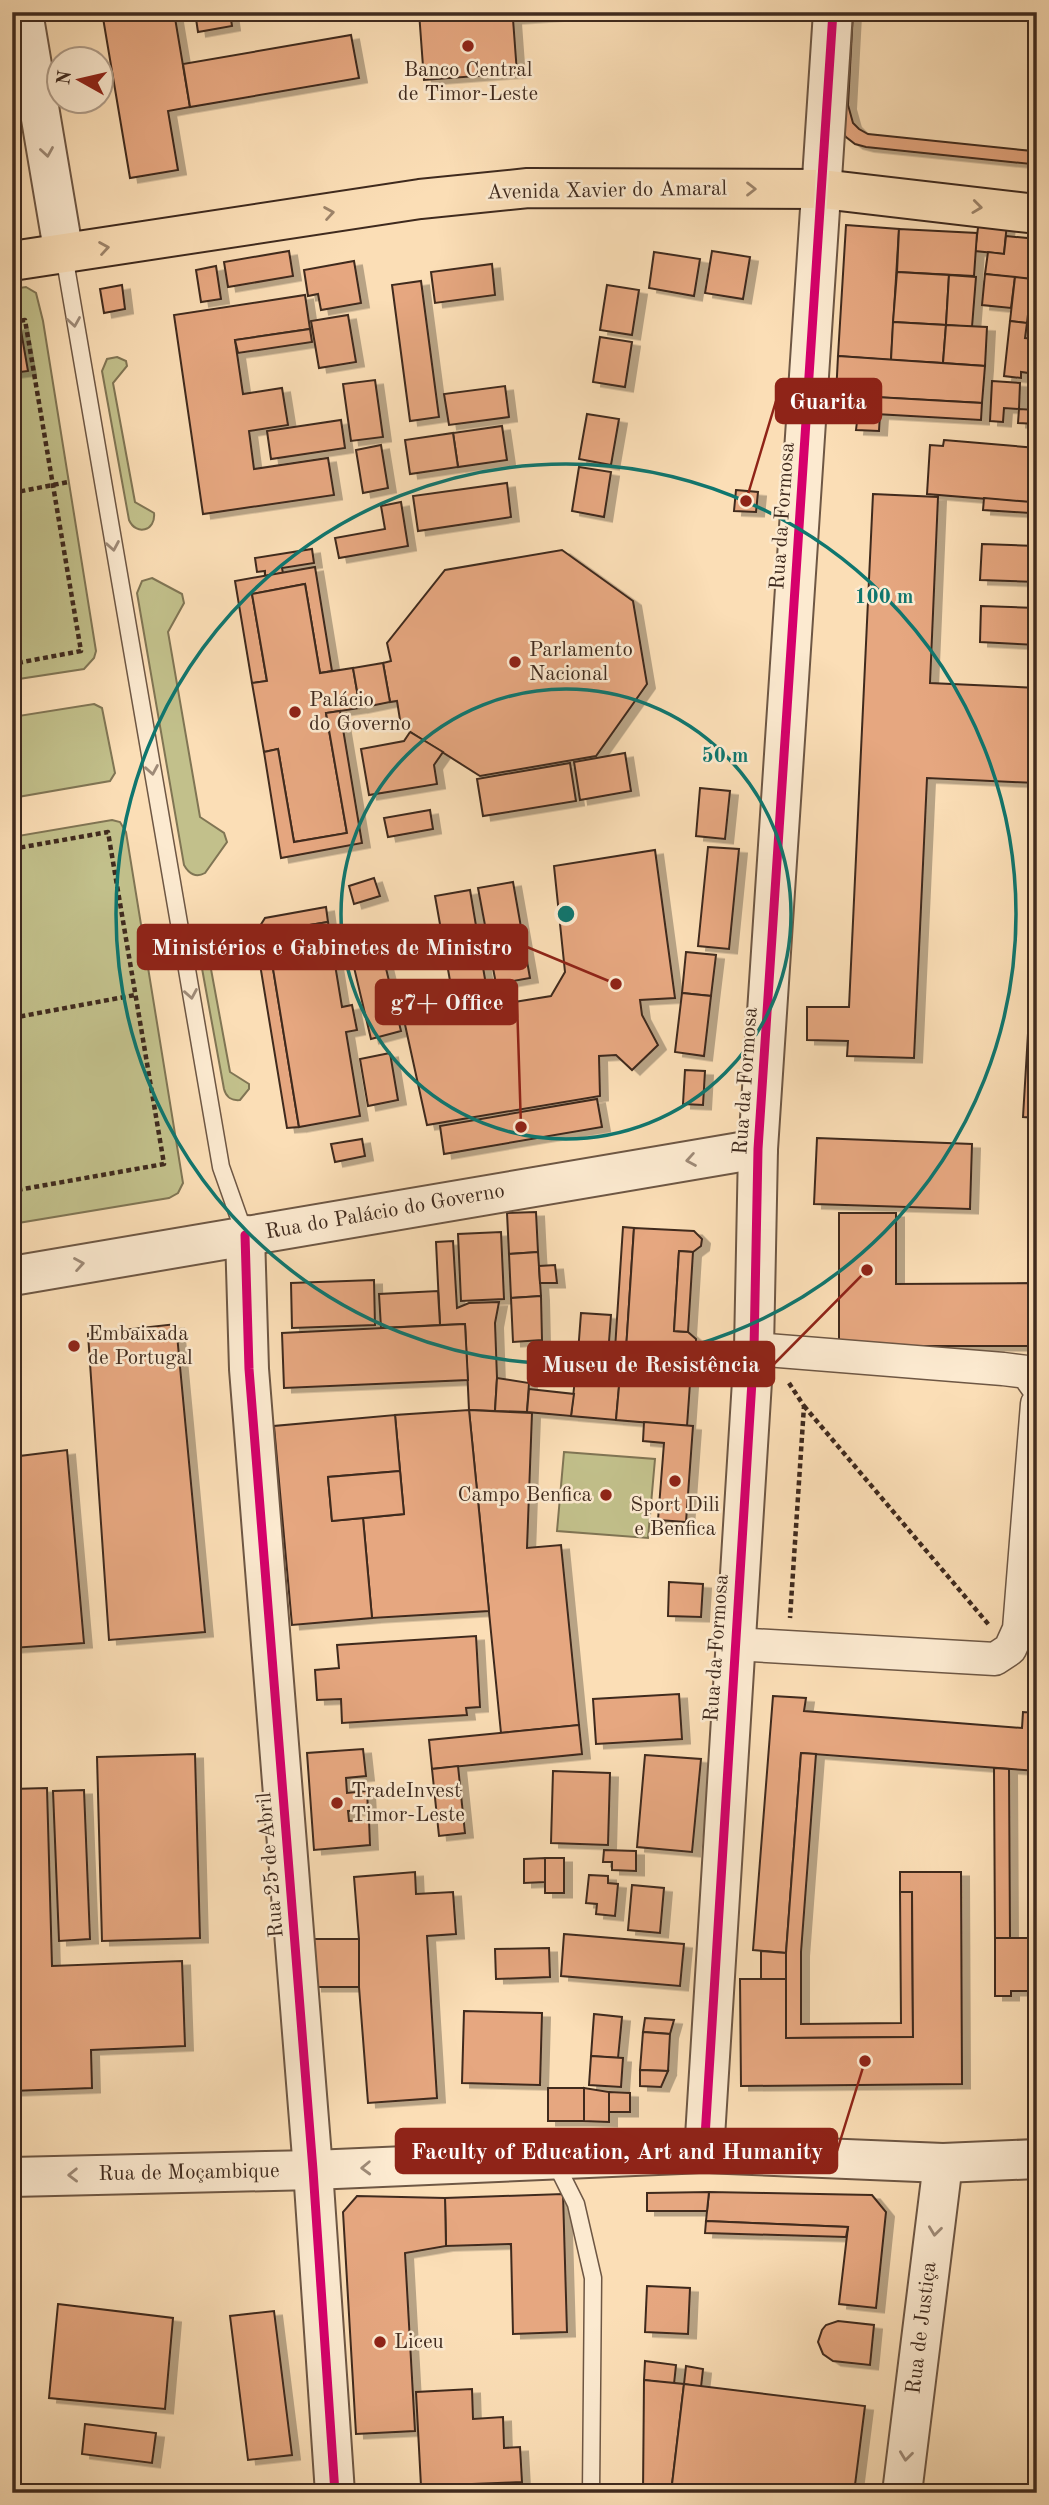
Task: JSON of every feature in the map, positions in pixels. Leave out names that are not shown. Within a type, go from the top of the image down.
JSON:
[{"type":"main road","name":"Avenida Xavier do Amaral","points":[[12,261],[420,199],[528,188],[822,189],[1037,214]]},
{"type":"street","points":[[23,12],[64,255]]},
{"type":"street","name":"Rua da Formosa","points":[[704,2153],[734,1644],[772,1351],[758,1149],[833,12]]},
{"type":"street","name":"Rua do Palácio do Governo","points":[[12,1276],[758,1149]]},
{"type":"street","name":"Rua 25 de Abril","points":[[245,1235],[249,1369],[313,2170],[335,2493]]},
{"type":"street","points":[[772,1351],[1027,1372],[1037,1386]]},
{"type":"street","points":[[734,1644],[995,1659],[1010,1649],[1019,1629],[1037,1404]]},
{"type":"street","name":"Rua de Moçambique","points":[[12,2177],[313,2170],[704,2153],[943,2163],[1037,2159]]},
{"type":"street","name":"Rua de Justiça","points":[[902,2493],[943,2163]]},
{"type":"lane","points":[[64,255],[221,1167],[245,1235]]},
{"type":"lane","points":[[554,2160],[576,2204],[593,2278],[591,2493]]},
{"type":"path","points":[[12,322],[25,320],[81,652],[12,664]]},
{"type":"path","points":[[12,493],[68,482]]},
{"type":"path","points":[[12,849],[108,832],[164,1164],[12,1191]]},
{"type":"path","points":[[12,1018],[135,995]]},
{"type":"path","points":[[772,1351],[804,1406],[1010,1649]]},
{"type":"path","points":[[788,1647],[804,1406]]},
{"type":"shaded area","points":[[26,287],[36,293],[43,321],[96,651],[94,658],[84,669],[12,680],[12,289]]},
{"type":"shaded area","points":[[117,357],[126,361],[127,366],[113,383],[135,502],[154,513],[152,524],[141,530],[129,520],[102,371],[107,359]]},
{"type":"shaded area","points":[[152,578],[182,594],[184,603],[168,632],[200,817],[224,833],[227,842],[205,873],[199,875],[190,873],[184,865],[137,593],[142,581]]},
{"type":"shaded area","points":[[94,704],[102,708],[115,773],[110,781],[12,798],[12,717]]},
{"type":"shaded area","points":[[112,820],[120,822],[126,832],[183,1183],[178,1193],[169,1198],[12,1224],[12,837]]},
{"type":"shaded area","points":[[211,926],[222,935],[208,953],[230,1072],[249,1084],[249,1089],[240,1100],[230,1098],[224,1089],[197,941],[201,929]]},
{"type":"shaded area","name":"Campo Benfica","points":[[564,1452],[655,1459],[648,1538],[557,1531]]},
{"type":"building","points":[[102,12],[174,12],[190,107],[168,111],[178,170],[130,178],[116,95],[116,46],[108,46]]},
{"type":"building","points":[[195,12],[230,12],[232,26],[198,32]]},
{"type":"building","name":"Banco Central de Timor-Leste","points":[[419,12],[554,12],[555,16],[513,19],[517,73],[424,80]]},
{"type":"building","points":[[840,12],[853,12],[848,105],[853,123],[859,129],[868,134],[1032,151],[1031,164],[866,147],[855,144],[846,137],[839,127]]},
{"type":"building","points":[[351,35],[359,78],[190,107],[183,64]]},
{"type":"building","points":[[979,220],[1007,223],[1004,254],[975,251]]},
{"type":"building","points":[[846,225],[899,229],[891,360],[838,356]]},
{"type":"building","points":[[899,229],[977,233],[974,276],[897,272]]},
{"type":"building","points":[[1006,236],[1037,239],[1036,280],[985,274],[988,252],[1004,254]]},
{"type":"building","points":[[289,251],[293,276],[228,287],[224,262]]},
{"type":"building","points":[[712,251],[750,257],[743,299],[705,293]]},
{"type":"building","points":[[654,252],[700,259],[694,296],[649,288]]},
{"type":"building","points":[[354,261],[361,303],[321,310],[318,294],[308,296],[304,270]]},
{"type":"building","points":[[492,264],[495,295],[435,303],[431,272]]},
{"type":"building","points":[[216,266],[221,299],[201,302],[196,270]]},
{"type":"building","points":[[897,272],[949,275],[946,325],[893,322]]},
{"type":"building","points":[[985,274],[1015,277],[1011,308],[982,305]]},
{"type":"building","points":[[949,275],[976,277],[972,327],[946,325]]},
{"type":"building","points":[[1015,277],[1032,279],[1027,323],[1010,321]]},
{"type":"building","points":[[421,281],[439,417],[410,421],[392,285]]},
{"type":"building","points":[[122,285],[125,309],[104,313],[100,289]]},
{"type":"building","points":[[607,285],[639,290],[632,335],[600,330]]},
{"type":"building","points":[[305,295],[310,329],[235,340],[243,394],[282,388],[288,425],[249,431],[254,469],[328,458],[334,495],[203,514],[174,315]]},
{"type":"building","points":[[348,315],[356,362],[319,368],[311,321]]},
{"type":"building","points":[[1010,321],[1027,323],[1025,338],[1037,339],[1036,374],[1021,372],[1021,378],[1004,376]]},
{"type":"building","points":[[893,322],[946,325],[943,363],[891,360]]},
{"type":"building","points":[[20,325],[28,371],[12,373],[12,327]]},
{"type":"building","points":[[946,325],[987,327],[985,366],[943,363]]},
{"type":"building","points":[[310,329],[312,342],[238,353],[235,340]]},
{"type":"building","points":[[600,337],[632,342],[625,387],[593,382]]},
{"type":"building","points":[[838,356],[985,366],[982,403],[836,395]]},
{"type":"building","points":[[375,380],[383,437],[351,441],[343,384]]},
{"type":"building","points":[[992,381],[1020,383],[1019,409],[1004,408],[1003,422],[990,421]]},
{"type":"building","points":[[505,386],[509,417],[449,425],[444,394]]},
{"type":"building","points":[[1036,393],[1037,424],[1018,423],[1019,409],[1035,410]]},
{"type":"building","points":[[858,396],[982,403],[981,420],[858,413]]},
{"type":"building","points":[[858,413],[880,414],[879,431],[856,430]]},
{"type":"building","points":[[587,414],[619,419],[611,465],[579,459]]},
{"type":"building","points":[[341,420],[345,448],[271,459],[267,431]]},
{"type":"building","points":[[502,426],[507,460],[458,467],[453,433]]},
{"type":"building","points":[[453,433],[458,467],[410,474],[405,440]]},
{"type":"building","points":[[944,440],[1037,448],[1037,503],[927,494],[930,445],[943,446]]},
{"type":"building","points":[[381,445],[388,488],[363,493],[356,450]]},
{"type":"building","points":[[579,467],[611,472],[604,517],[572,511]]},
{"type":"building","points":[[507,483],[511,517],[418,531],[413,496]]},
{"type":"building","points":[[736,490],[758,492],[756,512],[734,511]]},
{"type":"building","points":[[873,494],[938,497],[930,683],[1037,688],[1037,783],[927,778],[914,1058],[847,1056],[848,1041],[807,1040],[807,1007],[849,1007]]},
{"type":"building","points":[[984,498],[1031,502],[1030,513],[983,510]]},
{"type":"building","points":[[401,502],[408,546],[339,558],[335,538],[385,529],[381,506]]},
{"type":"building","points":[[982,544],[1037,546],[1037,582],[980,580]]},
{"type":"building","points":[[312,549],[314,563],[282,568],[283,573],[265,576],[265,571],[257,572],[255,558]]},
{"type":"building","name":"Parlamento Nacional","points":[[562,550],[633,601],[647,684],[596,756],[480,776],[401,726],[397,701],[390,702],[383,663],[391,661],[387,643],[445,570]]},
{"type":"building","points":[[315,567],[332,671],[320,673],[305,584],[252,594],[267,681],[252,683],[235,581]]},
{"type":"building","name":"Palácio do Governo","points":[[305,584],[320,673],[353,668],[360,708],[326,713],[347,833],[294,842],[278,749],[264,752],[252,683],[267,681],[252,594]]},
{"type":"building","points":[[981,606],[1037,608],[1037,645],[980,642]]},
{"type":"building","points":[[383,663],[390,702],[360,708],[353,668]]},
{"type":"building","points":[[340,711],[362,843],[281,858],[264,752],[278,749],[294,842],[347,833],[326,713]]},
{"type":"building","points":[[410,732],[443,752],[434,765],[437,784],[369,795],[361,749],[404,741]]},
{"type":"building","points":[[625,753],[631,791],[580,800],[574,762]]},
{"type":"building","points":[[570,763],[576,801],[483,816],[477,779]]},
{"type":"building","points":[[700,788],[730,791],[725,839],[696,836]]},
{"type":"building","points":[[430,810],[433,829],[388,837],[384,818]]},
{"type":"building","points":[[708,847],[739,849],[729,949],[698,946]]},
{"type":"building","points":[[655,850],[675,998],[640,1000],[642,1015],[658,1045],[632,1070],[616,1055],[599,1056],[600,1096],[427,1125],[404,1020],[551,996],[565,972],[554,866]]},
{"type":"building","points":[[374,878],[380,896],[354,904],[349,886]]},
{"type":"building","points":[[513,882],[530,978],[496,984],[478,888]]},
{"type":"building","points":[[470,890],[486,985],[452,992],[435,896]]},
{"type":"building","points":[[326,907],[328,922],[267,932],[299,1127],[287,1128],[255,934],[265,918]]},
{"type":"building","points":[[328,922],[342,1007],[352,1005],[357,1030],[346,1032],[360,1116],[299,1127],[267,932]]},
{"type":"building","points":[[1034,933],[1037,933],[1037,1118],[1023,1117]]},
{"type":"building","points":[[378,935],[401,1031],[371,1039],[348,942]]},
{"type":"building","points":[[686,952],[716,955],[711,996],[682,993]]},
{"type":"building","points":[[682,993],[711,996],[704,1056],[675,1052]]},
{"type":"building","points":[[390,1053],[398,1100],[368,1106],[360,1059]]},
{"type":"building","points":[[685,1070],[705,1071],[703,1105],[683,1104]]},
{"type":"building","points":[[597,1099],[602,1127],[444,1154],[440,1126]]},
{"type":"building","points":[[817,1138],[972,1144],[970,1209],[814,1204]]},
{"type":"building","points":[[362,1139],[365,1156],[335,1162],[331,1144]]},
{"type":"building","points":[[536,1212],[538,1252],[509,1254],[507,1213]]},
{"type":"building","points":[[839,1213],[896,1213],[896,1284],[1037,1283],[1037,1346],[839,1346]]},
{"type":"building","points":[[623,1227],[634,1228],[626,1350],[615,1349]]},
{"type":"building","points":[[634,1228],[694,1231],[702,1239],[701,1246],[693,1252],[679,1251],[674,1331],[688,1332],[696,1339],[696,1347],[687,1354],[626,1350]]},
{"type":"building","points":[[501,1232],[504,1299],[461,1301],[458,1234]]},
{"type":"building","points":[[453,1241],[457,1308],[469,1303],[499,1302],[495,1323],[495,1411],[469,1410],[465,1324],[440,1325],[436,1242]]},
{"type":"building","points":[[679,1251],[693,1252],[688,1332],[674,1331]]},
{"type":"building","points":[[538,1252],[541,1296],[511,1298],[509,1254]]},
{"type":"building","points":[[555,1265],[557,1283],[540,1283],[539,1266]]},
{"type":"building","points":[[374,1280],[375,1325],[292,1328],[291,1283]]},
{"type":"building","points":[[438,1291],[440,1325],[381,1328],[379,1294]]},
{"type":"building","points":[[541,1296],[542,1340],[513,1342],[511,1298]]},
{"type":"building","points":[[581,1313],[611,1315],[608,1355],[578,1353]]},
{"type":"building","points":[[176,1324],[205,1632],[109,1640],[88,1334]]},
{"type":"building","points":[[465,1324],[468,1380],[284,1388],[282,1333]]},
{"type":"building","points":[[577,1360],[621,1364],[616,1420],[571,1416]]},
{"type":"building","points":[[621,1364],[691,1369],[687,1426],[616,1420]]},
{"type":"building","points":[[497,1378],[529,1383],[527,1412],[495,1411]]},
{"type":"building","points":[[529,1389],[574,1394],[571,1416],[527,1412]]},
{"type":"building","points":[[469,1410],[532,1413],[527,1548],[561,1545],[579,1725],[501,1733]]},
{"type":"building","points":[[469,1410],[489,1611],[372,1618],[363,1518],[404,1514],[395,1415]]},
{"type":"building","points":[[395,1415],[400,1471],[328,1477],[332,1521],[363,1518],[372,1618],[292,1625],[274,1426]]},
{"type":"building","name":"Sport Dili e Benfica","points":[[644,1422],[693,1426],[686,1522],[658,1520],[664,1443],[643,1441]]},
{"type":"building","points":[[67,1450],[84,1643],[12,1648],[12,1457]]},
{"type":"building","points":[[400,1471],[404,1514],[332,1521],[328,1477]]},
{"type":"building","points":[[669,1582],[703,1584],[701,1617],[668,1616]]},
{"type":"building","points":[[476,1636],[480,1707],[466,1708],[467,1715],[342,1723],[341,1699],[317,1700],[315,1670],[339,1668],[337,1645]]},
{"type":"building","points":[[679,1694],[682,1739],[596,1744],[593,1699]]},
{"type":"building","points":[[773,1696],[806,1698],[804,1711],[1022,1728],[1023,1712],[1037,1713],[1037,1771],[801,1753],[786,1953],[753,1950]]},
{"type":"building","points":[[579,1725],[582,1754],[432,1769],[429,1740]]},
{"type":"building","points":[[363,1749],[366,1776],[346,1778],[347,1793],[367,1791],[368,1810],[348,1811],[349,1821],[369,1820],[370,1845],[314,1850],[307,1753]]},
{"type":"building","points":[[801,1753],[816,1754],[801,1952],[801,2024],[901,2023],[900,1892],[912,1892],[913,2037],[786,2038],[786,1953]]},
{"type":"building","points":[[195,1754],[200,1938],[102,1941],[97,1757]]},
{"type":"building","points":[[645,1755],[701,1759],[692,1852],[637,1847]]},
{"type":"building","points":[[458,1766],[465,1833],[439,1836],[432,1769]]},
{"type":"building","points":[[994,1768],[1009,1769],[1010,1938],[995,1938]]},
{"type":"building","points":[[553,1771],[610,1773],[608,1845],[551,1843]]},
{"type":"building","points":[[47,1788],[52,1966],[182,1961],[185,2046],[91,2050],[92,2088],[12,2091],[12,1789]]},
{"type":"building","points":[[84,1790],[90,1939],[59,1941],[53,1791]]},
{"type":"building","points":[[604,1850],[636,1851],[636,1871],[612,1870],[612,1862],[603,1862]]},
{"type":"building","points":[[545,1858],[545,1882],[524,1883],[524,1859]]},
{"type":"building","points":[[545,1858],[564,1858],[564,1893],[545,1893]]},
{"type":"building","points":[[415,1872],[416,1894],[453,1892],[456,1934],[427,1936],[437,2098],[368,2103],[354,1877]]},
{"type":"building","points":[[900,1872],[961,1872],[962,2084],[741,2086],[740,1979],[786,1979],[786,2038],[913,2037],[912,1892],[900,1892]]},
{"type":"building","points":[[589,1875],[608,1876],[608,1883],[618,1884],[615,1916],[596,1914],[597,1904],[586,1903]]},
{"type":"building","points":[[632,1885],[664,1888],[660,1933],[628,1930]]},
{"type":"building","points":[[564,1934],[684,1944],[680,1986],[561,1976]]},
{"type":"building","points":[[995,1938],[1037,1938],[1037,1991],[1011,1991],[1011,1996],[995,1996]]},
{"type":"building","points":[[314,1939],[359,1939],[359,1987],[314,1987]]},
{"type":"building","points":[[549,1948],[550,1977],[496,1979],[495,1949]]},
{"type":"building","points":[[761,1951],[786,1953],[786,1979],[761,1979]]},
{"type":"building","points":[[464,2011],[542,2013],[540,2085],[462,2083]]},
{"type":"building","points":[[594,2014],[622,2017],[618,2058],[591,2056]]},
{"type":"building","points":[[645,2018],[674,2020],[670,2034],[643,2032]]},
{"type":"building","points":[[643,2032],[670,2034],[668,2071],[640,2070]]},
{"type":"building","points":[[591,2056],[623,2058],[621,2087],[589,2085]]},
{"type":"building","points":[[640,2070],[668,2071],[661,2087],[640,2086]]},
{"type":"building","points":[[548,2088],[584,2088],[584,2121],[548,2121]]},
{"type":"building","points":[[584,2088],[609,2092],[609,2122],[584,2121]]},
{"type":"building","points":[[609,2092],[630,2093],[630,2112],[609,2112]]},
{"type":"building","points":[[709,2192],[872,2195],[886,2212],[876,2308],[839,2304],[848,2227],[706,2221]]},
{"type":"building","points":[[709,2192],[707,2211],[647,2211],[647,2193]]},
{"type":"building","points":[[563,2194],[567,2332],[513,2334],[511,2244],[446,2246],[445,2198]]},
{"type":"building","name":"Liceu","points":[[357,2196],[445,2198],[446,2246],[405,2253],[415,2431],[356,2434],[343,2212]]},
{"type":"building","points":[[706,2221],[848,2227],[846,2237],[705,2233]]},
{"type":"building","points":[[647,2286],[690,2288],[688,2334],[645,2332]]},
{"type":"building","points":[[58,2304],[173,2318],[165,2409],[49,2398]]},
{"type":"building","points":[[274,2311],[292,2455],[248,2460],[230,2316]]},
{"type":"building","points":[[838,2321],[874,2325],[870,2365],[833,2361],[823,2354],[818,2342],[822,2330],[826,2325]]},
{"type":"building","points":[[645,2361],[676,2365],[674,2384],[644,2380]]},
{"type":"building","points":[[686,2366],[703,2369],[701,2387],[684,2384]]},
{"type":"building","points":[[644,2380],[684,2384],[671,2493],[643,2493]]},
{"type":"building","points":[[684,2384],[865,2406],[854,2493],[671,2493]]},
{"type":"building","points":[[472,2389],[473,2419],[503,2417],[504,2448],[520,2447],[522,2482],[421,2486],[416,2392]]},
{"type":"building","points":[[85,2424],[156,2433],[152,2463],[82,2454]]},
{"type":"building","points":[[522,2485],[522,2493],[429,2493],[429,2491]]},
{"type":"cycle path","points":[[704,2153],[754,1349],[758,1149],[833,12]]},
{"type":"cycle path","points":[[245,1235],[249,1369],[313,2170],[335,2493]]},
{"type":"place","name":"Banco Central de Timor-Leste","points":[[468,46]]},
{"type":"place","name":"Guarita","points":[[746,501]]},
{"type":"place","name":"Parlamento Nacional","points":[[515,662]]},
{"type":"place","name":"Palácio do Governo","points":[[295,712]]},
{"type":"place","name":"Ministérios e Gabinetes de Ministro","points":[[616,984]]},
{"type":"place","name":"g7+ Office","points":[[521,1127]]},
{"type":"place","name":"Museu de Resistência","points":[[867,1270]]},
{"type":"place","name":"Embaixada de Portugal","points":[[74,1346]]},
{"type":"place","name":"Sport Dili e Benfica","points":[[675,1481]]},
{"type":"place","name":"Campo Benfica","points":[[606,1495]]},
{"type":"place","name":"TradeInvest Timor-Leste","points":[[337,1803]]},
{"type":"place","name":"Faculty of Education, Art and Humanity","points":[[865,2061]]},
{"type":"place","name":"Liceu","points":[[380,2342]]}]
